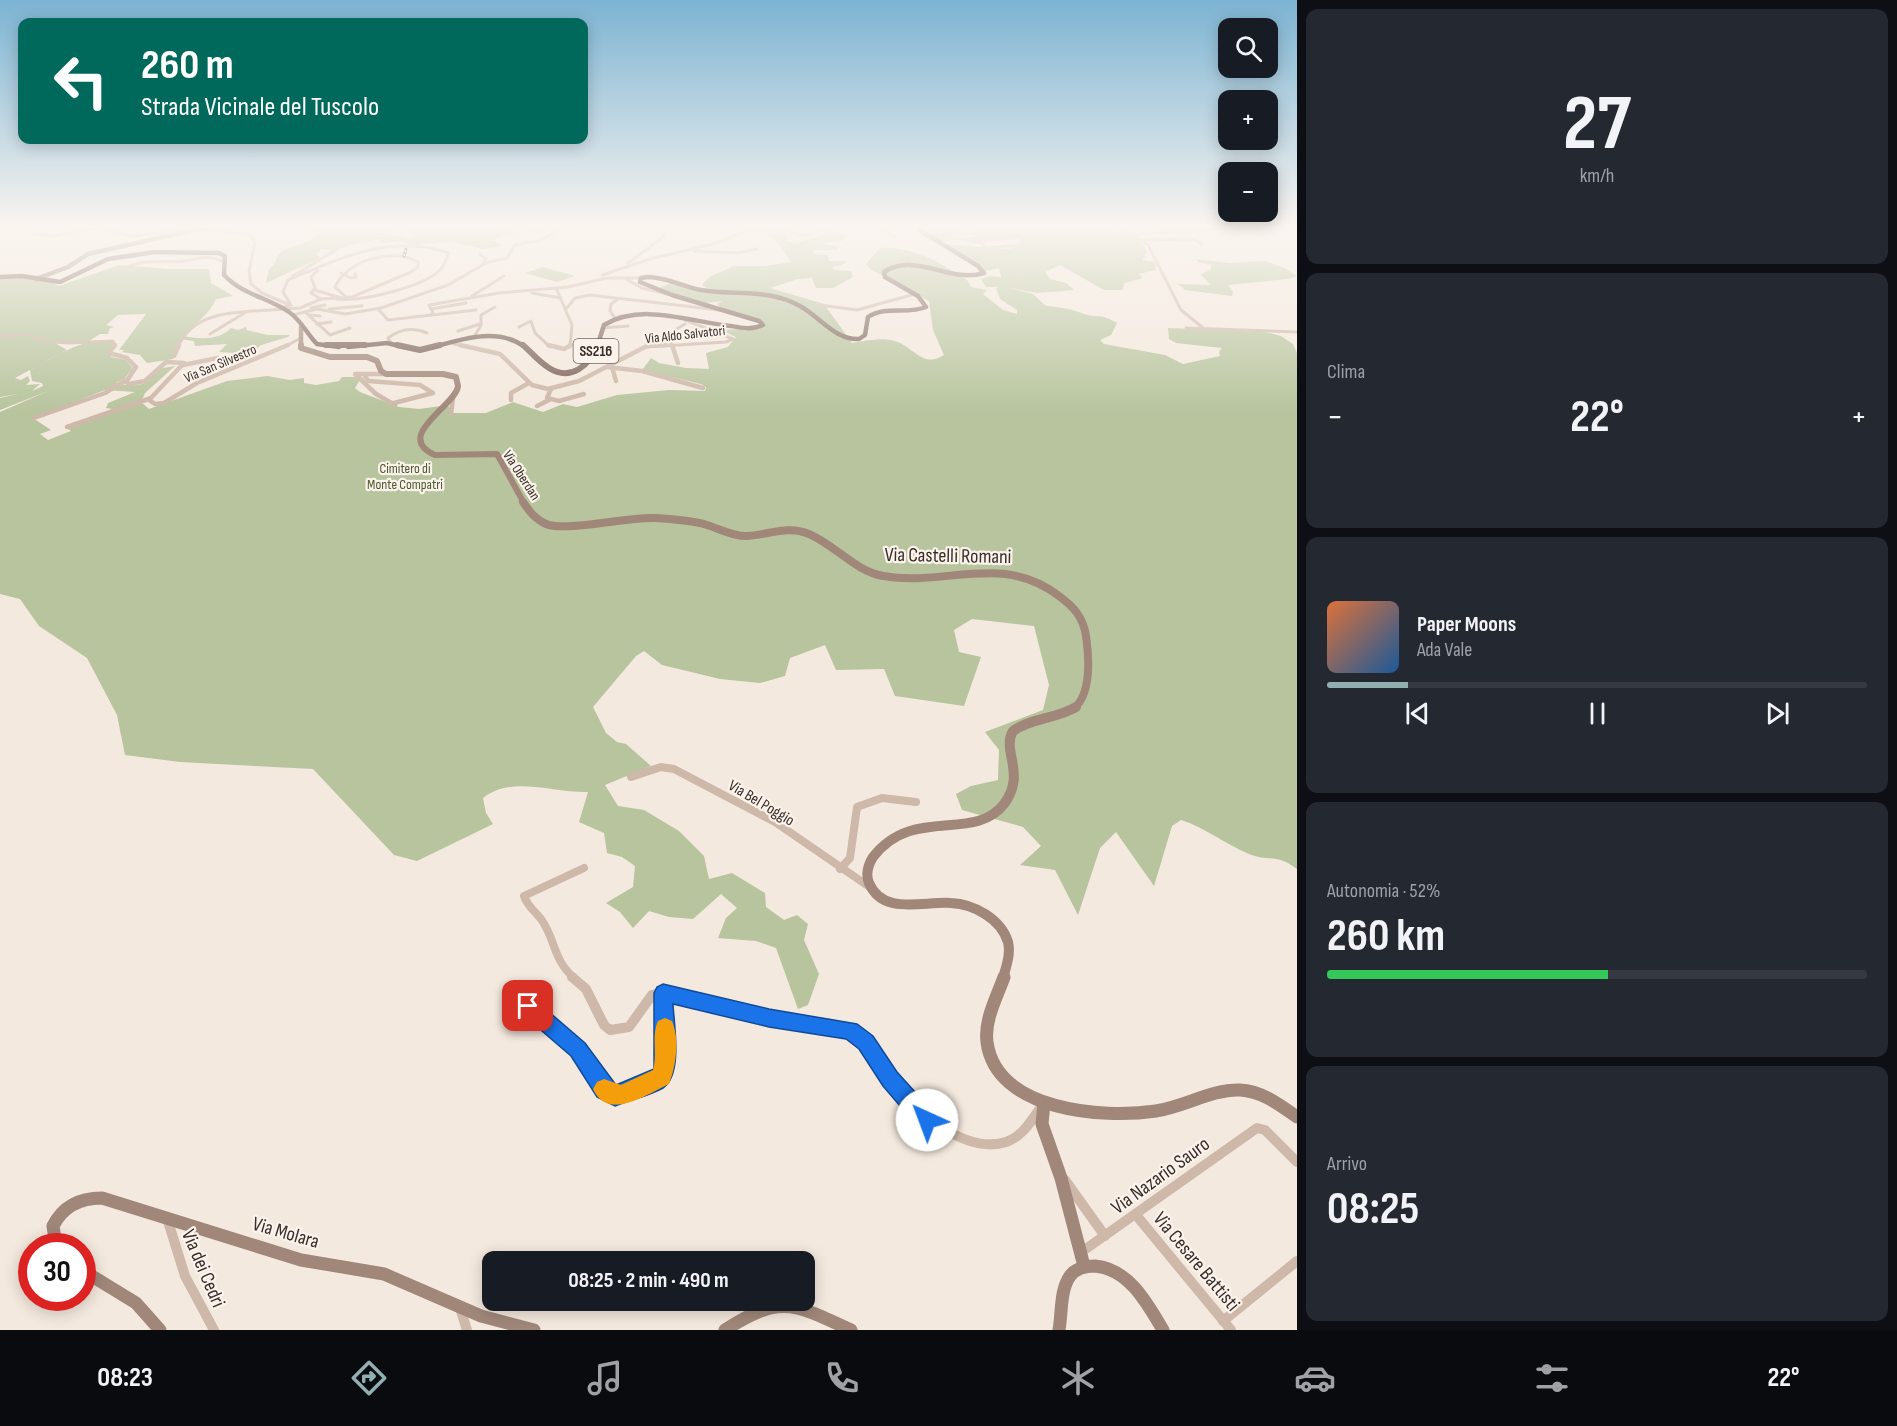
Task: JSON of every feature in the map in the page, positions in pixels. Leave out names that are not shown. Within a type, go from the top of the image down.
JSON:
[{"type":"main road","name":"SS216","points":[[237,288],[289,310],[317,344],[328,347],[391,344],[416,349],[451,343],[459,344],[474,336],[492,336],[514,340],[525,345],[550,369],[567,372],[581,369],[592,360],[603,328],[615,318],[636,313],[715,328],[747,328],[759,327],[763,324],[655,288]]},
{"type":"main road","points":[[691,288],[760,292],[783,297],[814,314],[840,337],[853,340],[864,336],[868,318],[874,313],[886,310],[917,311],[925,308],[924,303],[915,294],[904,288]]},
{"type":"street","points":[[255,288],[289,310],[320,316]]},
{"type":"street","points":[[285,288],[284,292],[289,310]]},
{"type":"street","points":[[336,288],[348,297]]},
{"type":"street","points":[[174,356],[177,343],[184,332],[208,317],[224,313],[289,310],[321,299],[348,297],[371,288]]},
{"type":"street","points":[[321,299],[311,293],[315,289],[344,302],[364,299],[396,288]]},
{"type":"street","points":[[313,309],[345,314],[381,310],[412,295],[437,288]]},
{"type":"street","points":[[463,301],[484,288]]},
{"type":"street","points":[[429,315],[433,313],[429,305],[434,302],[463,301],[499,293],[554,288]]},
{"type":"street","points":[[519,327],[531,321],[531,326],[543,343],[556,349],[568,349],[573,339],[566,309],[555,288]]},
{"type":"street","points":[[642,288],[672,295]]},
{"type":"street","points":[[1170,288],[1181,310],[1207,331]]},
{"type":"street","points":[[431,309],[508,295],[539,293],[572,301]]},
{"type":"street","points":[[820,304],[842,312],[856,312],[915,294]]},
{"type":"street","points":[[566,309],[579,296],[593,295],[725,311]]},
{"type":"street","points":[[615,318],[610,310],[611,304],[618,299]]},
{"type":"street","points":[[306,313],[325,304]]},
{"type":"street","points":[[306,313],[313,309],[362,306]]},
{"type":"street","points":[[474,336],[480,324],[481,315],[495,307]]},
{"type":"street","points":[[381,310],[387,319],[393,321],[476,310]]},
{"type":"street","points":[[210,334],[247,312]]},
{"type":"street","points":[[306,313],[330,335],[350,328]]},
{"type":"street","points":[[318,325],[331,322]]},
{"type":"street","points":[[678,363],[668,334],[685,322]]},
{"type":"street","points":[[458,331],[480,324]]},
{"type":"street","points":[[603,328],[628,326]]},
{"type":"street","points":[[301,327],[302,349],[333,357],[369,357],[377,361],[381,371],[386,374]]},
{"type":"street","name":"Via Aldo Salvatori","points":[[551,389],[579,381],[645,347],[726,342],[733,339],[715,328]]},
{"type":"street","points":[[1186,328],[1207,331],[1297,332]]},
{"type":"street","points":[[391,344],[388,338],[396,332],[416,329],[427,333]]},
{"type":"street","points":[[0,336],[25,334],[52,342],[115,342],[115,347],[109,353],[127,358],[136,367],[135,372],[126,380],[110,390],[34,418]]},
{"type":"street","name":"Via San Silvestro","points":[[126,380],[129,384],[143,383],[155,367],[162,363],[177,361],[184,363],[149,402],[152,404],[170,401],[187,388],[250,359],[274,353],[301,338]]},
{"type":"street","points":[[440,346],[459,344],[503,356],[537,388],[551,389],[546,397],[549,400]]},
{"type":"street","points":[[183,365],[218,358]]},
{"type":"street","points":[[606,367],[642,371],[703,388]]},
{"type":"street","points":[[612,368],[616,381]]},
{"type":"street","points":[[367,375],[365,377],[368,381],[420,385],[433,393],[394,404],[376,394],[356,375],[386,374],[453,376],[459,386],[453,398],[451,414]]},
{"type":"street","points":[[512,400],[511,393],[529,382]]},
{"type":"street","points":[[537,406],[549,400],[561,401],[584,394]]},
{"type":"street","points":[[67,427],[151,398]]},
{"type":"street","name":"Via Oberdan","points":[[453,398],[426,424],[422,439],[426,450],[438,456],[484,452],[497,454],[529,509],[543,523],[560,526],[651,517],[704,525],[741,536],[783,529]]},
{"type":"street","name":"Via Castelli Romani","points":[[783,529],[798,530],[823,540],[865,568],[882,575],[1002,573],[1026,577],[1044,585],[1070,604],[1081,618],[1086,633],[1086,688],[1083,699],[1074,709],[1065,714],[1022,724],[1012,731],[1008,745],[1014,764],[1014,777],[1009,795],[1001,807],[978,820],[905,832],[892,837],[869,863],[867,876],[871,888]]},
{"type":"street","name":"Via Bel Poggio","points":[[631,777],[661,766],[674,768],[775,822],[840,869],[871,888]]},
{"type":"street","points":[[840,869],[850,858],[857,807],[884,798],[916,802]]},
{"type":"street","points":[[584,868],[524,896],[526,903],[542,921],[561,966],[586,989],[604,1025],[610,1030],[629,1027],[652,995],[663,993],[769,1018],[854,1032],[868,1045],[885,1072],[918,1114],[939,1128],[972,1140],[996,1144],[1013,1140],[1024,1132],[1044,1103]]},
{"type":"street","points":[[871,888],[885,901],[896,904],[953,902],[969,905],[986,914],[1003,930],[1008,940],[1009,958],[987,1023],[988,1049],[995,1067],[1006,1080],[1026,1095],[1044,1103],[1073,1108],[1156,1111],[1222,1090],[1237,1089],[1268,1099],[1297,1117]]},
{"type":"street","points":[[524,1003],[578,1050],[605,1090],[618,1096],[655,1081],[663,1075],[666,1062],[663,993]]},
{"type":"street","points":[[1044,1103],[1041,1119],[1059,1172],[1082,1260]]},
{"type":"street","name":"Via Nazario Sauro","points":[[1082,1260],[1105,1236],[1260,1128],[1297,1162]]},
{"type":"street","points":[[1059,1172],[1105,1236]]},
{"type":"street","name":"Via Molara","points":[[53,1233],[58,1219],[71,1204],[83,1198],[107,1199],[301,1260],[384,1274],[494,1320],[534,1330]]},
{"type":"street","name":"Via Cesare Battisti","points":[[1136,1215],[1232,1330]]},
{"type":"street","name":"Via dei Cedri","points":[[168,1218],[171,1241],[206,1318],[214,1330]]},
{"type":"street","points":[[1059,1330],[1068,1279],[1082,1260]]},
{"type":"street","points":[[1082,1260],[1105,1267],[1122,1276],[1138,1292],[1163,1330]]},
{"type":"street","points":[[1223,1321],[1297,1261]]},
{"type":"street","points":[[96,1279],[136,1303],[152,1316],[160,1330]]},
{"type":"street","points":[[724,1330],[755,1310],[776,1305],[800,1308],[850,1330]]},
{"type":"street","points":[[460,1307],[467,1330]]},
{"type":"green space","name":"Cimitero di Monte Compatri","points":[[0,288],[220,288],[233,296],[216,299],[204,316],[181,338],[173,359],[147,363],[140,355],[119,350],[146,314],[118,315],[106,325],[115,327],[110,328],[108,334],[100,334],[89,341],[55,343],[67,350],[61,353],[93,341],[114,343],[111,357],[126,360],[133,368],[125,378],[116,383],[140,385],[150,380],[157,369],[175,366],[145,393],[141,402],[149,409],[227,381],[267,376],[290,380],[304,378],[304,383],[316,385],[339,381],[342,377],[355,377],[360,380],[355,388],[360,392],[399,407],[419,409],[448,405],[453,413],[486,413],[513,402],[543,412],[563,404],[577,407],[617,395],[669,390],[705,391],[706,387],[701,384],[642,370],[651,358],[659,363],[709,369],[706,353],[728,347],[736,337],[720,330],[761,328],[766,324],[720,307],[717,304],[722,301],[706,303],[657,289],[659,288],[770,288],[824,304],[852,343],[885,339],[895,341],[930,360],[944,355],[933,330],[929,301],[905,288],[987,290],[983,294],[1003,310],[1017,314],[1017,310],[1000,299],[996,288],[1009,288],[1033,294],[1046,306],[1066,308],[1117,323],[1111,335],[1100,340],[1104,344],[1165,355],[1183,364],[1220,356],[1219,352],[1222,348],[1176,343],[1169,339],[1168,328],[1265,332],[1281,336],[1293,344],[1297,353],[1297,869],[1278,859],[1249,854],[1181,820],[1172,826],[1154,886],[1116,832],[1100,848],[1078,915],[1055,870],[1020,865],[1041,846],[1023,827],[962,810],[956,794],[971,786],[998,780],[999,750],[985,732],[1043,710],[1049,685],[1034,626],[972,619],[954,630],[959,652],[981,657],[964,706],[895,696],[884,669],[836,670],[825,645],[790,658],[785,676],[760,683],[720,679],[662,665],[644,651],[636,656],[593,707],[606,733],[617,742],[626,744],[651,766],[605,785],[618,806],[644,810],[679,831],[704,856],[709,879],[732,873],[765,893],[766,907],[784,920],[797,915],[808,924],[804,940],[819,974],[808,1005],[798,1009],[776,948],[756,941],[718,938],[726,918],[737,908],[721,894],[693,919],[669,917],[649,911],[633,928],[620,912],[606,903],[633,887],[635,866],[622,857],[607,853],[604,833],[579,822],[588,792],[520,786],[494,791],[483,798],[486,813],[493,824],[417,861],[394,855],[313,769],[180,762],[125,755],[117,715],[87,658],[39,626],[20,599],[0,594],[0,412],[48,391],[0,410],[0,398],[18,394],[0,397]],"holes":[[[44,362],[30,370],[32,381],[42,383],[43,386],[32,391],[40,384],[26,385],[30,381],[28,376],[21,380],[15,378]],[[105,390],[135,392],[108,403],[106,408],[112,409],[108,414],[68,429],[71,431],[48,440],[40,434],[51,430],[33,418]]]},
{"type":"green space","points":[[1009,288],[1072,288],[1074,290],[1038,293]]},
{"type":"green space","points":[[1101,288],[1123,288],[1123,290]]},
{"type":"green space","points":[[1183,288],[1230,288],[1233,292],[1232,296]]},
{"type":"green space","points":[[246,327],[247,330],[268,335],[290,335],[261,345],[250,354],[219,352],[227,344],[195,346],[194,341],[180,339],[182,336],[214,337],[231,328],[238,330]]},
{"type":"slow traffic","points":[[604,1089],[618,1096],[661,1077],[666,1062],[665,1027]]},
{"type":"route","points":[[528,1006],[578,1050],[605,1090],[618,1096],[655,1081],[663,1075],[666,1062],[663,993],[769,1018],[850,1030],[866,1042],[890,1079],[918,1114],[927,1120]]}]
